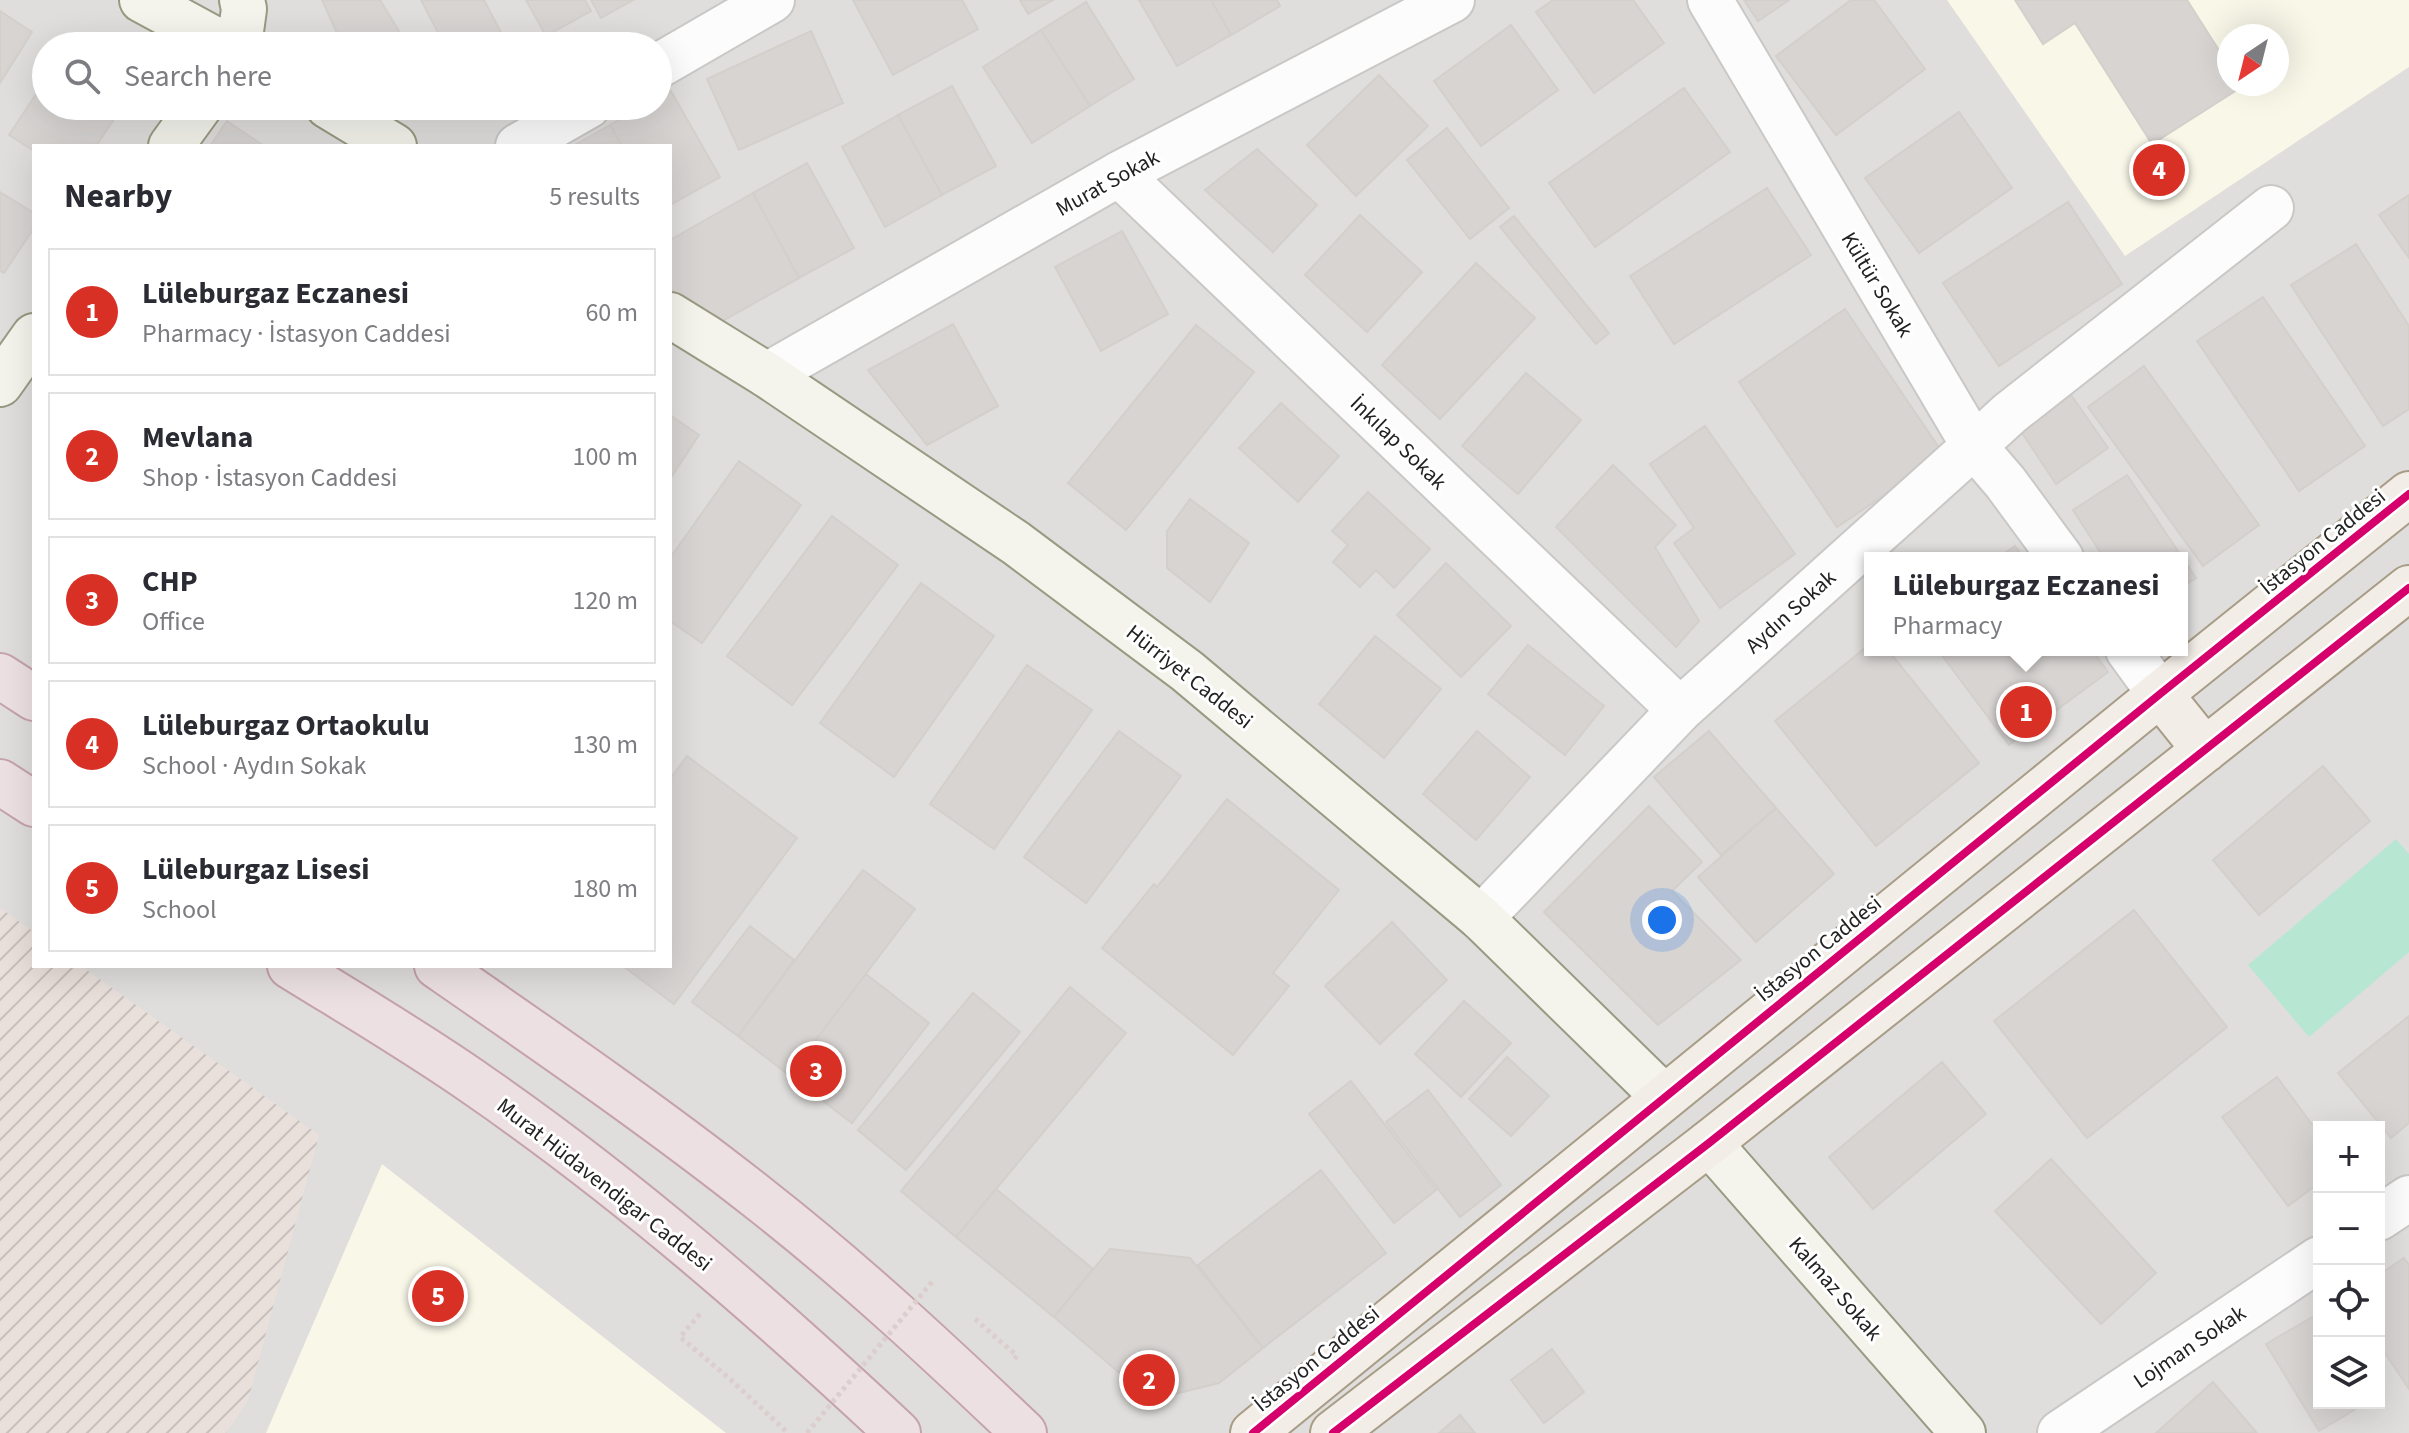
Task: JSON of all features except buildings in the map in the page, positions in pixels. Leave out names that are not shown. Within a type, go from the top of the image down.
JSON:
[{"type":"highway","points":[[0,676],[32,697]]},
{"type":"highway","points":[[0,782],[32,803]]},
{"type":"highway","name":"Murat Hüdavendigar Caddesi","points":[[293,968],[480,1086],[600,1176],[728,1281],[898,1433]]},
{"type":"highway","points":[[440,968],[631,1100],[763,1201],[858,1281],[1024,1432]]},
{"type":"main road","name":"İstasyon Caddesi","points":[[1252,1432],[2409,494]]},
{"type":"main road","points":[[1333,1433],[1709,1143],[2409,588]]},
{"type":"main road","points":[[2160,694],[2205,750]]},
{"type":"main road","points":[[1664,1097],[1709,1143]]},
{"type":"street","points":[[142,0],[201,32]]},
{"type":"street","points":[[241,32],[242,0]]},
{"type":"street","points":[[672,58],[772,0]]},
{"type":"street","name":"Murat Sokak","points":[[767,375],[1119,174],[1452,0]]},
{"type":"street","name":"Kültür Sokak","points":[[1710,0],[1974,446],[2057,552]]},
{"type":"street","points":[[172,144],[190,120]]},
{"type":"street","points":[[351,120],[391,144]]},
{"type":"street","points":[[522,144],[564,120]]},
{"type":"street","name":"İnkılap Sokak","points":[[1119,174],[1680,710]]},
{"type":"street","name":"Aydın Sokak","points":[[1481,918],[1680,710],[2010,413],[2271,208]]},
{"type":"street","name":"Hürriyet Caddesi","points":[[672,316],[767,375],[1016,543],[1187,671],[1481,918],[1664,1097]]},
{"type":"street","points":[[0,384],[32,339]]},
{"type":"street","points":[[2132,656],[2160,694]]},
{"type":"street","name":"Kalmaz Sokak","points":[[1709,1143],[1963,1433]]},
{"type":"street","points":[[2385,1214],[2409,1198]]},
{"type":"street","name":"Lojman Sokak","points":[[2060,1433],[2313,1263]]},
{"type":"path","points":[[728,1281],[680,1337],[788,1433]]},
{"type":"path","points":[[807,1433],[932,1282]]},
{"type":"shaded area","points":[[0,0],[2409,0],[2409,1433],[0,1433]]},
{"type":"shaded area","points":[[1947,0],[2409,0],[2409,67],[2125,256]]},
{"type":"shaded area","points":[[0,908],[32,931],[32,968],[84,968],[319,1135],[248,1400],[226,1433],[0,1433]]},
{"type":"shaded area","points":[[382,1164],[726,1433],[266,1433]]},
{"type":"green space","points":[[2396,839],[2409,854],[2409,952],[2309,1037],[2248,965]]},
{"type":"cycle path","points":[[1253,1433],[2409,494]]},
{"type":"cycle path","points":[[1333,1433],[1709,1143],[2409,588]]},
{"type":"place","name":"Lüleburgaz Ortaokulu","points":[[2159,170]]},
{"type":"place","name":"Lüleburgaz Eczanesi","points":[[2026,712]]},
{"type":"place","name":"CHP","points":[[816,1071]]},
{"type":"place","name":"Lüleburgaz Lisesi","points":[[438,1296]]},
{"type":"place","name":"Mevlana","points":[[1149,1380]]}]
